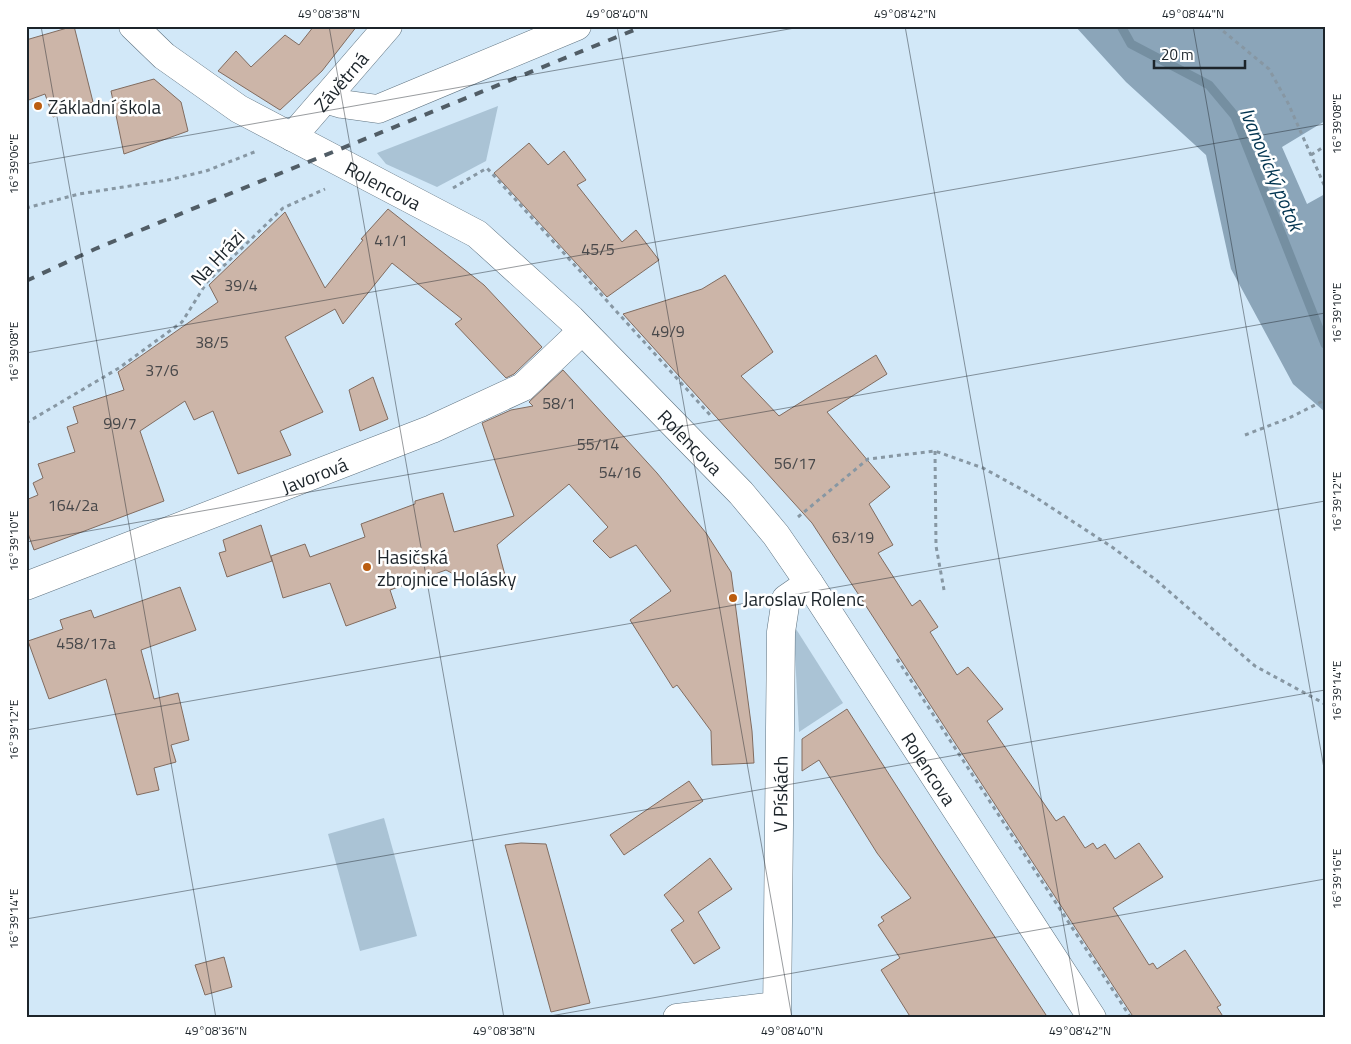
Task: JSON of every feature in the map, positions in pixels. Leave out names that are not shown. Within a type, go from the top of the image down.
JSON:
[{"type":"street","name":"Rolencova","points":[[133,26],[164,56],[239,110],[477,234],[582,331],[741,494],[776,535],[809,583],[1092,1018]]},
{"type":"street","name":"Závětrná","points":[[292,137],[388,26]]},
{"type":"street","points":[[325,99],[342,104],[378,109],[577,26]]},
{"type":"street","name":"Javorová","points":[[26,586],[449,422],[524,387],[582,331]]},
{"type":"street","name":"V Pískách","points":[[777,1012],[781,632],[786,599],[809,583]]},
{"type":"street","points":[[677,1018],[777,1012]]},
{"type":"path","points":[[1217,26],[1268,69],[1288,103],[1325,187]]},
{"type":"path","points":[[26,208],[79,194],[168,180],[206,171],[292,137]]},
{"type":"path","points":[[1311,155],[1325,146]]},
{"type":"path","name":"Na Hrázi","points":[[26,423],[118,368],[182,322],[208,282],[283,208],[305,196],[363,174]]},
{"type":"path","points":[[1245,435],[1289,418],[1325,400]]},
{"type":"path","points":[[776,535],[868,460],[935,451],[983,468],[1048,505],[1112,547],[1156,580],[1255,666],[1325,704]]},
{"type":"path","points":[[935,451],[936,546],[944,590]]},
{"type":"shaded area","points":[[1075,26],[1325,26],[1325,121],[1282,147],[1307,204],[1325,194],[1325,412],[1293,384],[1231,269],[1206,155],[1126,82]]},
{"type":"shaded area","points":[[498,106],[486,161],[437,187],[386,164],[377,153]]},
{"type":"shaded area","points":[[796,629],[843,703],[799,732],[794,634]]},
{"type":"shaded area","points":[[384,818],[417,936],[360,951],[328,834]]},
{"type":"building","points":[[74,26],[93,102],[53,117],[45,94],[26,101],[26,40]]},
{"type":"building","points":[[314,26],[357,26],[322,71],[280,110],[218,71],[236,51],[251,67],[285,35],[299,45]]},
{"type":"building","points":[[154,79],[181,102],[188,131],[124,154],[111,91]]},
{"type":"building","points":[[529,143],[548,165],[564,151],[586,180],[577,185],[622,242],[636,230],[659,260],[607,297],[494,173]]},
{"type":"building","points":[[388,209],[484,285],[542,347],[514,374],[506,378],[455,324],[462,319],[392,263],[343,324],[335,309],[285,337],[323,412],[280,431],[291,455],[238,474],[213,411],[194,420],[185,401],[140,431],[164,501],[34,550],[26,528],[26,500],[38,495],[33,483],[43,478],[38,464],[75,452],[67,427],[78,423],[73,407],[124,390],[118,372],[218,302],[209,285],[285,212],[325,288],[363,240],[361,239]]},
{"type":"building","points":[[725,275],[773,352],[741,376],[779,416],[876,355],[887,374],[827,412],[890,487],[869,504],[893,545],[878,553],[912,606],[920,600],[938,627],[930,632],[957,675],[968,667],[1003,709],[987,721],[1056,821],[1064,816],[1085,848],[1093,843],[1097,849],[1105,844],[1115,859],[1139,843],[1163,877],[1113,908],[1149,965],[1153,963],[1157,969],[1185,950],[1221,1005],[1217,1007],[1224,1018],[1134,1018],[812,523],[623,314],[702,289]]},
{"type":"building","points":[[563,370],[657,473],[706,533],[731,572],[752,731],[754,763],[712,765],[711,731],[677,685],[673,688],[630,620],[671,591],[636,545],[610,558],[593,541],[608,527],[569,484],[497,545],[506,579],[478,587],[446,570],[390,590],[396,608],[346,626],[330,583],[283,598],[271,556],[305,544],[310,557],[365,537],[361,524],[415,504],[415,501],[443,493],[454,532],[514,516],[482,423],[511,410],[533,406],[529,402]]},
{"type":"building","points":[[373,377],[388,419],[360,431],[349,390]]},
{"type":"building","points":[[261,525],[272,561],[227,577],[219,553],[226,551],[223,540]]},
{"type":"building","points":[[180,587],[196,630],[141,650],[154,699],[178,693],[189,740],[171,745],[176,762],[154,768],[159,790],[137,795],[106,679],[49,699],[28,641],[63,629],[60,620],[91,610],[94,618]]},
{"type":"building","points":[[847,709],[1048,1018],[911,1018],[881,970],[900,958],[878,925],[884,921],[881,917],[911,898],[877,853],[819,760],[802,771],[802,739]]},
{"type":"building","points":[[689,781],[703,801],[624,855],[610,835]]},
{"type":"building","points":[[521,843],[546,844],[590,1003],[551,1012],[505,845]]},
{"type":"building","points":[[710,858],[732,889],[698,912],[720,948],[694,964],[671,930],[684,921],[664,895]]},
{"type":"building","points":[[224,957],[232,987],[205,995],[195,965]]},
{"type":"waterway","name":"Ivanovický potok","points":[[1121,26],[1131,44],[1209,85],[1235,116],[1325,344]]},
{"type":"railway","points":[[26,281],[95,249],[644,26]]},
{"type":"place","name":"Základní škola","points":[[38,106]]},
{"type":"place","name":"Hasičská zbrojnice Holásky","points":[[367,567]]},
{"type":"place","name":"Jaroslav Rolenc","points":[[733,598]]}]
